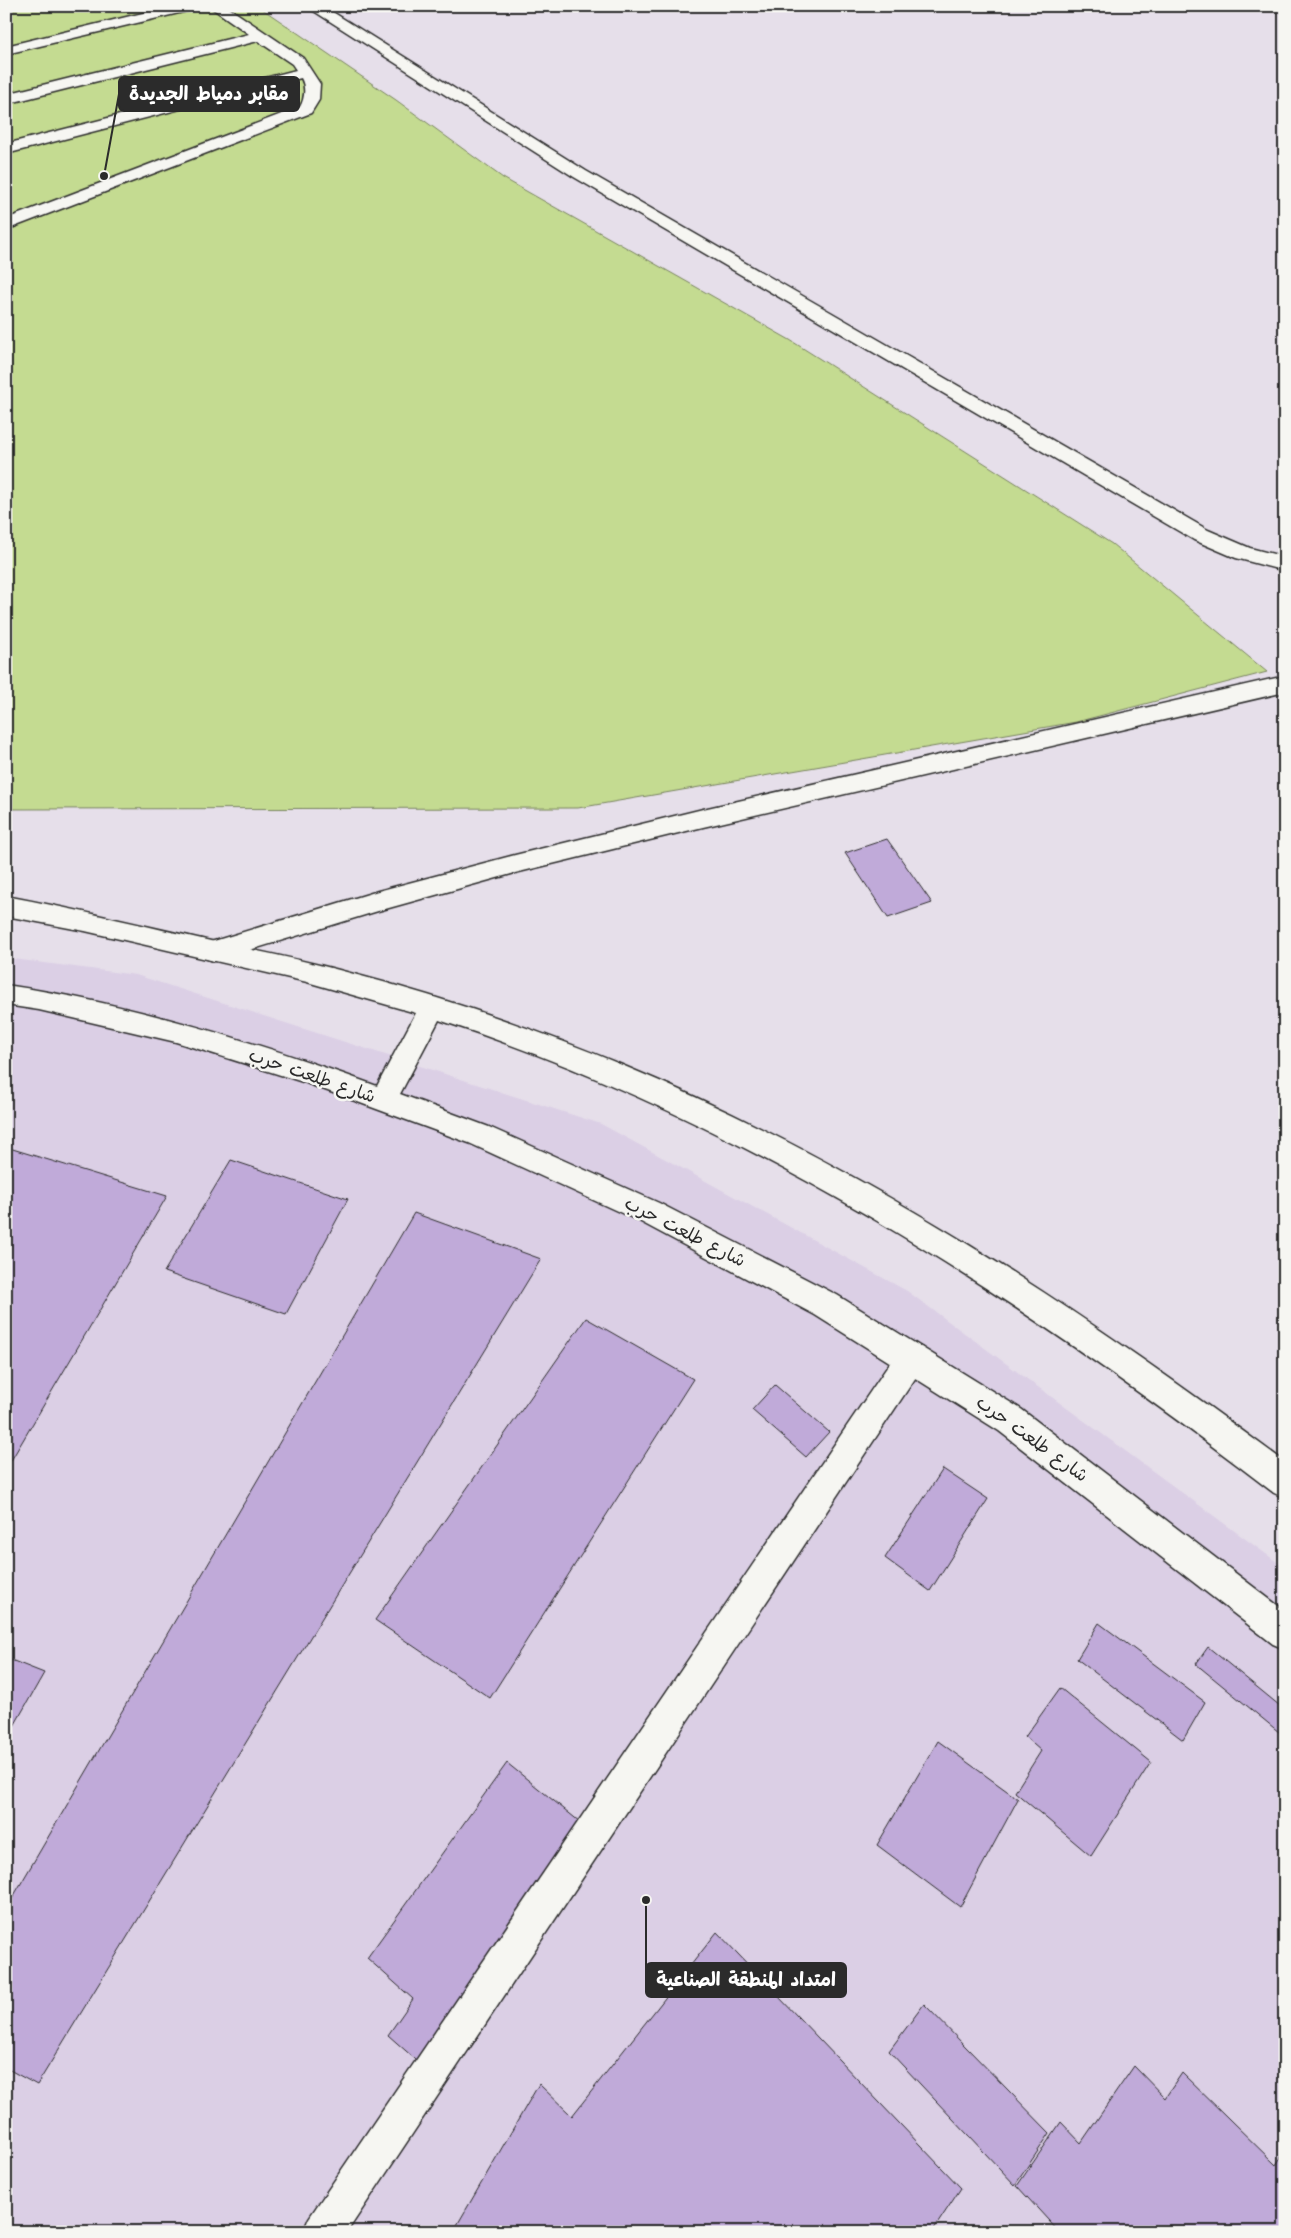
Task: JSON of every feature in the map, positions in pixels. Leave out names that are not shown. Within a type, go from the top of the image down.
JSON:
[{"type":"street","points":[[6,50],[191,6]]},
{"type":"street","points":[[6,225],[306,110],[311,100],[312,84],[298,61],[216,6]]},
{"type":"street","points":[[314,6],[580,174],[1201,535],[1243,553],[1285,564]]},
{"type":"street","points":[[6,99],[260,36]]},
{"type":"street","points":[[6,149],[305,72]]},
{"type":"street","points":[[44,194],[205,150]]},
{"type":"street","points":[[214,952],[378,901],[515,864],[703,818],[1285,684]]},
{"type":"street","points":[[6,906],[76,918],[358,985],[503,1031],[648,1088],[796,1159],[947,1245],[1103,1349],[1285,1482]]},
{"type":"street","name":"شارع طلعت حرب","points":[[6,995],[39,1000],[176,1031],[311,1073],[479,1135],[649,1212],[826,1305],[1010,1420],[1285,1632]]},
{"type":"street","points":[[383,1100],[432,1008]]},
{"type":"street","points":[[323,2232],[911,1358]]},
{"type":"shaded area","points":[[6,958],[136,975],[601,1124],[907,1291],[1285,1568],[1285,2232],[6,2232]]},
{"type":"green space","points":[[6,6],[258,6],[396,100],[503,178],[790,340],[1112,544],[1267,672],[1076,722],[578,808],[6,809]]},
{"type":"building","points":[[887,839],[932,903],[888,918],[845,853]]},
{"type":"building","points":[[6,1147],[167,1196],[6,1469]]},
{"type":"building","points":[[231,1160],[348,1199],[286,1314],[164,1272]]},
{"type":"building","points":[[414,1213],[541,1259],[37,2085],[6,2068],[6,1909]]},
{"type":"building","points":[[586,1318],[693,1379],[490,1698],[375,1620]]},
{"type":"building","points":[[775,1385],[829,1432],[806,1457],[752,1410]]},
{"type":"building","points":[[943,1469],[988,1499],[930,1591],[885,1558]]},
{"type":"building","points":[[1099,1623],[1205,1702],[1183,1740],[1077,1659]]},
{"type":"building","points":[[1208,1647],[1285,1710],[1285,1737],[1196,1664]]},
{"type":"building","points":[[6,1658],[44,1673],[6,1740]]},
{"type":"building","points":[[1060,1688],[1151,1762],[1091,1856],[1015,1792],[1041,1751],[1025,1737]]},
{"type":"building","points":[[938,1741],[1018,1799],[960,1907],[877,1845]]},
{"type":"building","points":[[507,1763],[585,1826],[423,2066],[388,2035],[413,1999],[367,1958]]},
{"type":"building","points":[[717,1932],[961,2188],[932,2232],[453,2232],[539,2084],[572,2116]]},
{"type":"building","points":[[924,2004],[1050,2133],[1015,2185],[889,2051]]},
{"type":"building","points":[[1134,2066],[1165,2098],[1182,2073],[1276,2165],[1285,2151],[1285,2232],[1059,2232],[1017,2186],[1061,2122],[1081,2143]]},
{"type":"place","name":"مقابر دمياط الجديدة","points":[[104,176]]},
{"type":"place","name":"امتداد المنطقة الصناعية","points":[[646,1900]]}]
